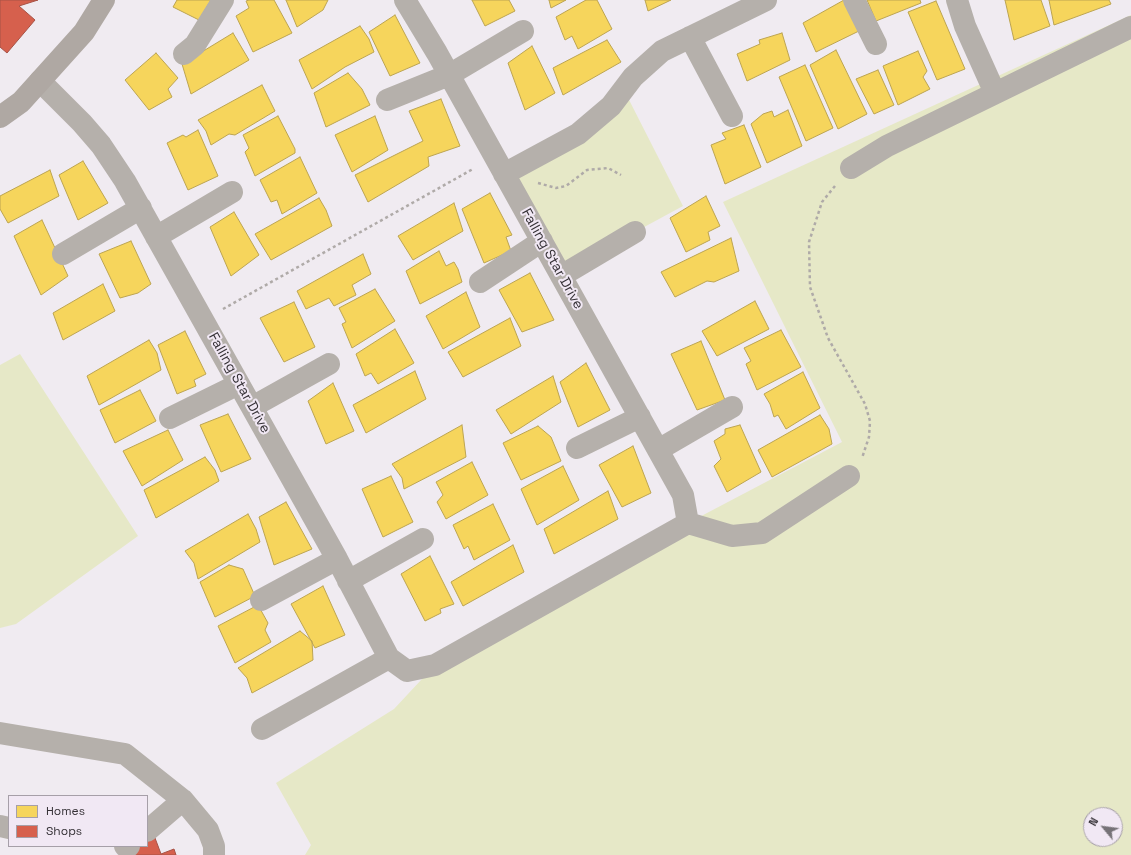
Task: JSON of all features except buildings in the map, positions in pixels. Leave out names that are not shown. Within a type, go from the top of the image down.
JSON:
[{"type":"main road","points":[[0,117],[21,102],[84,32],[104,0]]},
{"type":"street","points":[[184,54],[195,45],[223,0]]},
{"type":"street","name":"Falling Star Drive","points":[[40,81],[82,123],[101,145],[125,180],[337,559],[389,658],[407,671],[435,665],[688,523],[683,495],[500,165],[405,0]]},
{"type":"street","points":[[500,165],[578,134],[611,106],[633,77],[662,51],[766,0]]},
{"type":"street","points":[[854,0],[876,44]]},
{"type":"street","points":[[957,0],[965,26],[995,93]]},
{"type":"street","points":[[851,168],[887,146],[1131,27]]},
{"type":"street","points":[[387,100],[449,75],[523,31]]},
{"type":"street","points":[[690,37],[732,116]]},
{"type":"street","points":[[156,236],[232,192]]},
{"type":"street","points":[[63,254],[141,208]]},
{"type":"street","points":[[562,276],[635,232]]},
{"type":"street","points":[[480,282],[542,242]]},
{"type":"street","points":[[252,407],[329,364]]},
{"type":"street","points":[[170,418],[239,384]]},
{"type":"street","points":[[658,450],[732,407]]},
{"type":"street","points":[[577,448],[640,417]]},
{"type":"street","points":[[688,523],[732,536],[762,533],[849,476]]},
{"type":"street","points":[[348,581],[423,539]]},
{"type":"street","points":[[262,600],[337,559]]},
{"type":"street","points":[[262,729],[389,658]]},
{"type":"street","points":[[0,733],[125,754],[183,800],[208,830],[214,846],[214,855]]},
{"type":"street","points":[[148,830],[183,800]]},
{"type":"path","points":[[204,320],[500,165],[556,188],[566,186],[587,170],[608,168],[621,175]]},
{"type":"path","points":[[849,476],[862,458],[868,437],[870,421],[864,404],[828,338],[810,287],[809,242],[822,202],[851,168]]},
{"type":"green space","points":[[1131,15],[1131,855],[305,855],[311,845],[276,783],[394,709],[435,665],[688,523],[842,442],[723,202]]},
{"type":"green space","points":[[624,90],[683,206],[635,232],[561,276],[505,174]]},
{"type":"green space","points":[[20,354],[138,536],[16,624],[0,628],[0,365]]}]
